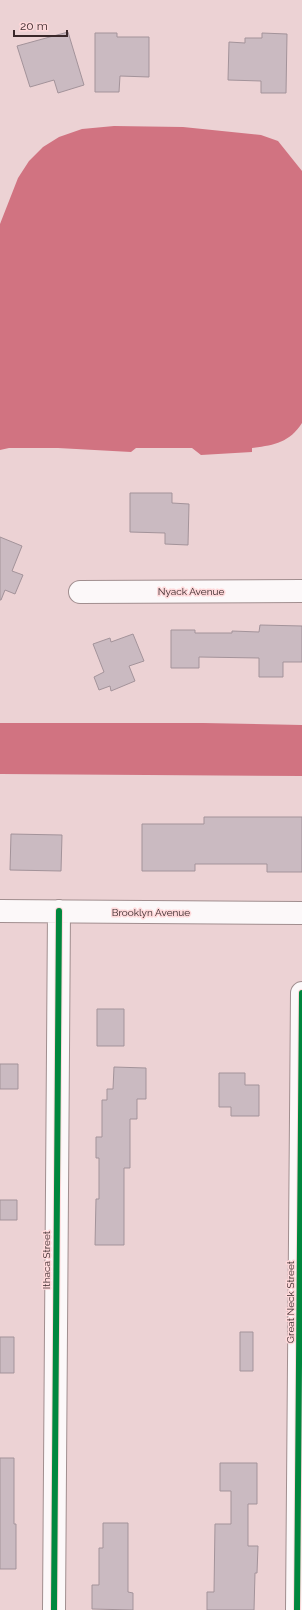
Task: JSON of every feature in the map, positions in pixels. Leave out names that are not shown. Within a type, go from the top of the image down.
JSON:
[{"type":"street","name":"Nyack Avenue","points":[[80,592],[302,591]]},
{"type":"street","name":"Brooklyn Avenue","points":[[0,911],[302,913]]},
{"type":"street","name":"Ithaca Street","points":[[54,1610],[59,911]]},
{"type":"street","name":"Great Neck Street","points":[[297,1610],[302,993]]},
{"type":"shaded area","points":[[114,126],[183,127],[261,135],[278,141],[302,171],[302,423],[292,435],[286,439],[267,446],[252,448],[252,452],[201,455],[192,448],[136,448],[131,452],[58,448],[9,448],[0,450],[0,224],[18,178],[29,161],[43,147],[59,137],[82,129]]},
{"type":"shaded area","points":[[0,723],[203,723],[302,725],[302,776],[0,774]]},
{"type":"building","points":[[68,32],[84,85],[58,93],[54,80],[30,87],[17,46]]},
{"type":"building","points":[[95,33],[117,33],[117,37],[149,37],[149,77],[120,76],[119,92],[95,92]]},
{"type":"building","points":[[262,33],[287,34],[286,93],[261,93],[261,81],[228,80],[229,42],[245,43],[245,38],[262,38]]},
{"type":"building","points":[[130,493],[172,493],[172,503],[189,504],[188,545],[165,544],[165,533],[130,532]]},
{"type":"building","points":[[0,537],[22,546],[12,571],[23,575],[15,594],[5,590],[1,600],[0,600]]},
{"type":"building","points":[[260,625],[302,626],[302,662],[283,662],[283,677],[259,677],[259,658],[199,657],[199,668],[171,668],[171,630],[195,630],[195,633],[232,633],[232,631],[259,632]]},
{"type":"building","points":[[133,634],[144,661],[129,666],[135,681],[111,691],[110,686],[99,690],[94,677],[104,672],[93,644],[110,638],[111,642]]},
{"type":"building","points":[[204,817],[302,817],[302,872],[267,872],[267,864],[195,864],[195,871],[142,871],[142,824],[204,824]]},
{"type":"building","points":[[11,834],[62,835],[61,871],[10,870]]},
{"type":"building","points":[[97,1009],[124,1009],[124,1046],[97,1046]]},
{"type":"building","points":[[0,1064],[18,1064],[18,1089],[0,1089]]},
{"type":"building","points":[[114,1067],[146,1068],[146,1099],[137,1099],[137,1119],[130,1119],[130,1168],[124,1168],[124,1245],[95,1245],[96,1199],[99,1199],[99,1158],[96,1158],[96,1137],[102,1137],[102,1100],[107,1100],[107,1089],[113,1089]]},
{"type":"building","points":[[219,1073],[245,1073],[245,1085],[259,1085],[259,1116],[231,1116],[231,1107],[219,1107]]},
{"type":"building","points":[[0,1200],[17,1200],[17,1220],[0,1220]]},
{"type":"building","points":[[240,1332],[253,1332],[253,1371],[240,1371]]},
{"type":"building","points":[[0,1337],[14,1337],[14,1373],[0,1373]]},
{"type":"building","points":[[0,1458],[14,1458],[16,1569],[0,1569]]},
{"type":"building","points":[[220,1463],[257,1463],[257,1504],[248,1504],[248,1546],[258,1546],[257,1573],[255,1573],[254,1610],[207,1610],[207,1592],[214,1592],[215,1524],[231,1524],[231,1491],[220,1491]]},
{"type":"building","points":[[103,1523],[128,1523],[128,1592],[133,1593],[133,1610],[92,1609],[92,1585],[99,1585],[99,1548],[103,1548]]},
{"type":"cycle path","points":[[54,1610],[59,911]]},
{"type":"cycle path","points":[[297,1610],[302,993]]}]
